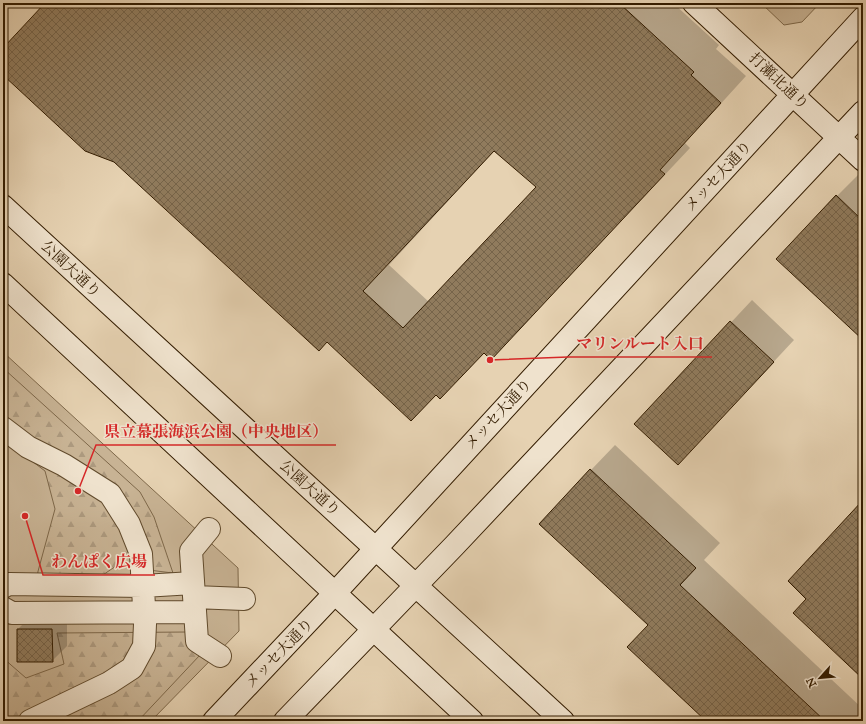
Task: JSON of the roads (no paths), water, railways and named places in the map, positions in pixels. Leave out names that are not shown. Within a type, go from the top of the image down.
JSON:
[{"type":"street","name":"打瀬北通り","points":[[694,3],[863,160]]},
{"type":"street","name":"メッセ大通り","points":[[214,721],[335,593],[863,18]]},
{"type":"street","points":[[285,721],[417,585],[863,112]]},
{"type":"street","name":"公園大通り","points":[[3,206],[417,585],[563,721]]},
{"type":"street","points":[[3,284],[472,721]]},
{"type":"street","points":[[3,428],[28,447],[64,465],[110,494],[129,524],[141,554],[145,612],[144,646],[132,668],[109,683],[30,721]]},
{"type":"street","points":[[209,530],[191,551],[197,641],[220,656]]},
{"type":"street","points":[[3,587],[9,584],[143,586],[194,597],[244,599]]},
{"type":"street","points":[[3,608],[12,613],[145,612],[194,597]]},
{"type":"place","name":"マリンルート入口","points":[[490,360]]},
{"type":"place","name":"県立幕張海浜公園（中央地区）","points":[[78,491]]},
{"type":"place","name":"わんぱく広場","points":[[25,516]]}]
